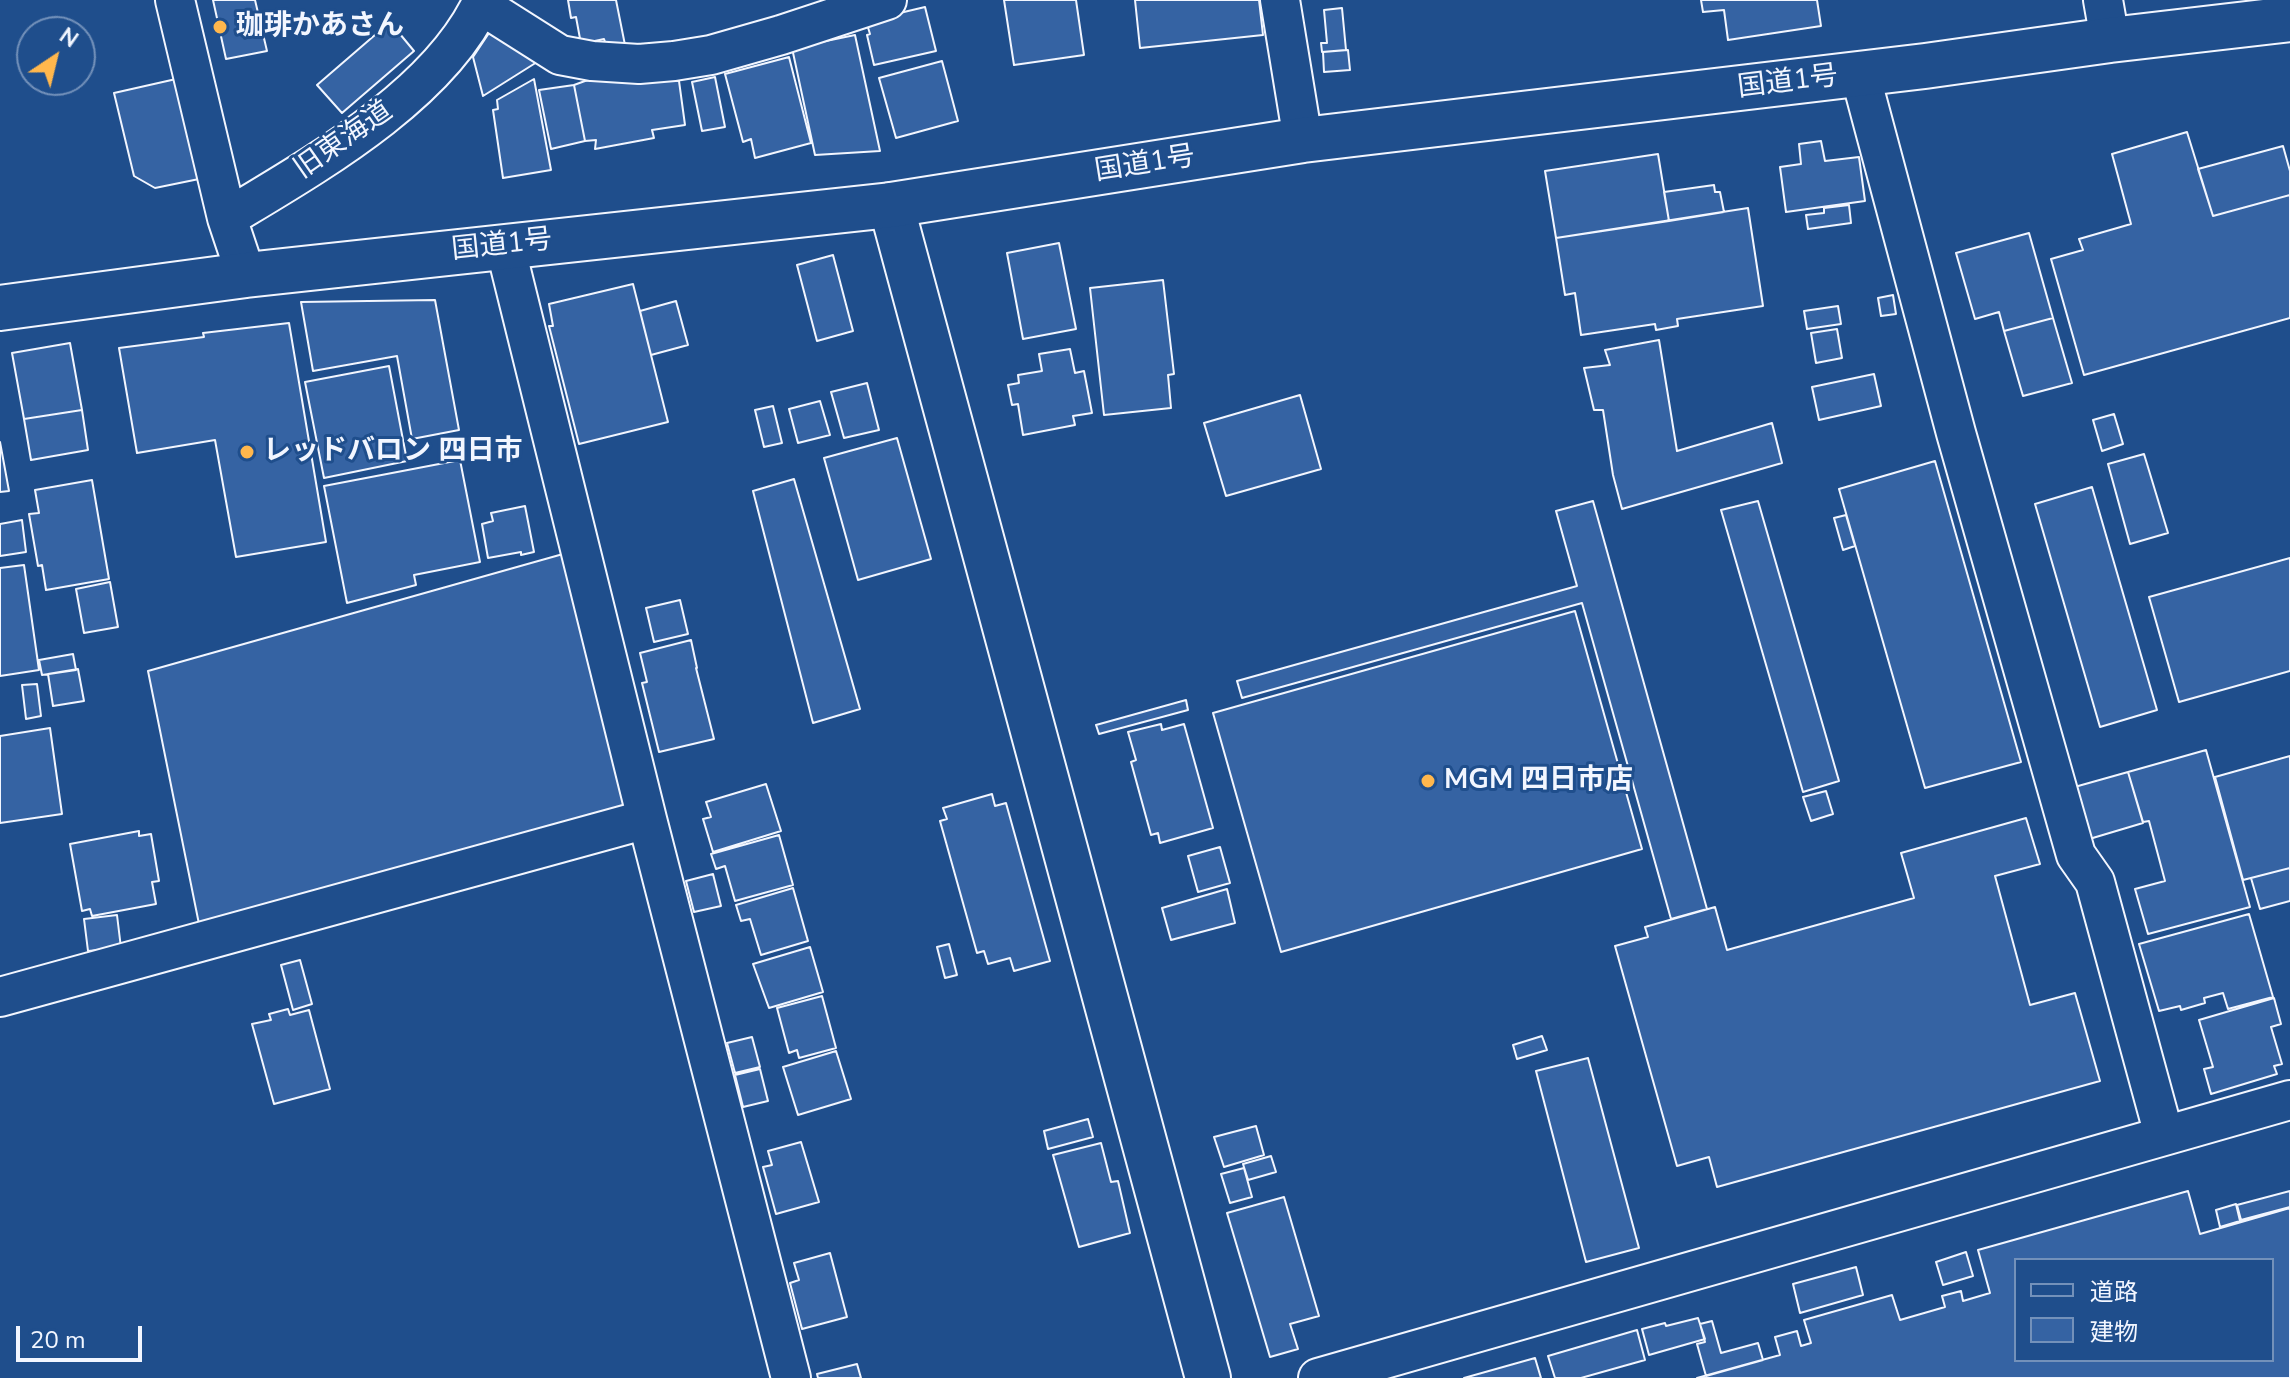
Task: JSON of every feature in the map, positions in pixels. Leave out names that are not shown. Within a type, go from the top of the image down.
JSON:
[{"type":"main road","name":"国道1号","points":[[0,308],[246,275],[891,205],[1303,140],[1860,74],[2106,20],[2290,19]]},
{"type":"main road","points":[[891,205],[1208,1378]]},
{"type":"street","points":[[175,0],[227,218],[246,275]]},
{"type":"street","points":[[482,2],[560,55],[639,64],[711,55],[887,0]]},
{"type":"street","points":[[1280,0],[1303,140]]},
{"type":"street","name":"旧東海道","points":[[227,218],[322,160],[391,110],[447,56],[482,2]]},
{"type":"street","points":[[1860,74],[1956,433],[2076,855],[2095,882],[2164,1135]]},
{"type":"street","points":[[505,246],[647,819],[791,1378]]},
{"type":"street","points":[[0,997],[647,819]]},
{"type":"street","points":[[1318,1378],[2290,1100]]},
{"type":"building","points":[[213,0],[255,0],[267,51],[226,59]]},
{"type":"building","points":[[568,0],[616,0],[625,45],[607,48],[604,39],[581,44],[576,17],[571,18]]},
{"type":"building","points":[[1004,0],[1076,0],[1084,55],[1014,65]]},
{"type":"building","points":[[1135,0],[1259,0],[1263,35],[1140,48]]},
{"type":"building","points":[[1701,0],[1817,0],[1821,26],[1728,40],[1724,10],[1703,12]]},
{"type":"building","points":[[925,7],[936,51],[874,65],[866,21]]},
{"type":"building","points":[[1342,8],[1346,50],[1322,52],[1321,43],[1327,43],[1324,10]]},
{"type":"building","points":[[390,22],[414,51],[342,113],[317,85]]},
{"type":"building","points":[[495,24],[545,57],[483,96],[473,57]]},
{"type":"building","points":[[855,35],[880,151],[815,155],[792,48]]},
{"type":"building","points":[[1348,50],[1350,70],[1324,72],[1323,52]]},
{"type":"building","points":[[789,57],[811,143],[755,158],[751,139],[743,142],[725,74]]},
{"type":"building","points":[[942,61],[958,121],[896,138],[879,78]]},
{"type":"building","points":[[614,76],[679,81],[685,125],[652,130],[654,138],[595,149],[596,140],[585,141],[574,85]]},
{"type":"building","points":[[715,77],[725,127],[702,131],[692,82]]},
{"type":"building","points":[[176,79],[199,179],[155,188],[134,176],[114,93]]},
{"type":"building","points":[[534,79],[551,170],[503,178],[493,110],[498,109],[497,100]]},
{"type":"building","points":[[574,85],[585,141],[551,149],[539,90]]},
{"type":"building","points":[[2187,132],[2213,216],[2290,195],[2290,318],[2084,375],[2051,259],[2083,250],[2079,239],[2131,224],[2112,154]]},
{"type":"building","points":[[1821,141],[1825,161],[1859,157],[1865,201],[1786,212],[1780,167],[1801,164],[1799,144]]},
{"type":"building","points":[[2283,146],[2290,171],[2290,195],[2213,216],[2198,169]]},
{"type":"building","points":[[1658,154],[1669,221],[1556,238],[1545,171]]},
{"type":"building","points":[[1714,185],[1715,192],[1720,192],[1724,212],[1669,221],[1664,192]]},
{"type":"building","points":[[1849,205],[1851,223],[1808,229],[1806,215],[1824,213],[1824,208]]},
{"type":"building","points":[[1748,208],[1763,306],[1677,319],[1678,326],[1656,330],[1655,324],[1581,335],[1575,293],[1565,295],[1556,238]]},
{"type":"building","points":[[2029,233],[2053,318],[2004,331],[1999,312],[1975,319],[1956,253]]},
{"type":"building","points":[[1059,243],[1076,329],[1023,339],[1007,253]]},
{"type":"building","points":[[833,255],[853,331],[817,341],[797,265]]},
{"type":"building","points":[[1163,280],[1174,374],[1168,375],[1171,408],[1104,415],[1090,288]]},
{"type":"building","points":[[633,284],[668,422],[579,444],[549,326],[553,326],[549,304]]},
{"type":"building","points":[[1893,295],[1896,314],[1881,316],[1878,298]]},
{"type":"building","points":[[435,300],[459,430],[412,439],[397,356],[313,371],[301,302]]},
{"type":"building","points":[[676,301],[688,345],[651,355],[640,311]]},
{"type":"building","points":[[1838,306],[1841,324],[1807,329],[1804,311]]},
{"type":"building","points":[[2053,318],[2072,383],[2023,396],[2004,331]]},
{"type":"building","points":[[289,323],[326,542],[236,557],[215,440],[137,453],[119,348],[204,337],[203,333]]},
{"type":"building","points":[[1837,329],[1842,358],[1816,363],[1811,333]]},
{"type":"building","points":[[1659,340],[1677,451],[1772,423],[1782,463],[1622,509],[1613,475],[1603,410],[1594,410],[1584,368],[1610,365],[1605,350]]},
{"type":"building","points":[[70,343],[82,410],[24,419],[12,353]]},
{"type":"building","points":[[1070,349],[1075,373],[1084,371],[1092,413],[1073,416],[1075,425],[1023,435],[1018,404],[1012,405],[1008,385],[1019,383],[1018,375],[1042,371],[1039,354]]},
{"type":"building","points":[[389,366],[407,461],[324,478],[305,382]]},
{"type":"building","points":[[1874,374],[1881,406],[1819,420],[1812,387]]},
{"type":"building","points":[[867,383],[879,430],[844,438],[831,392]]},
{"type":"building","points":[[1300,395],[1321,469],[1226,496],[1204,423]]},
{"type":"building","points":[[820,401],[830,435],[798,443],[789,409]]},
{"type":"building","points":[[773,406],[782,443],[764,447],[755,410]]},
{"type":"building","points":[[82,410],[88,450],[31,460],[24,419]]},
{"type":"building","points":[[2114,414],[2123,444],[2102,451],[2093,420]]},
{"type":"building","points":[[897,438],[931,559],[858,580],[824,458]]},
{"type":"building","points":[[0,442],[9,491],[0,492]]},
{"type":"building","points":[[2144,454],[2168,533],[2130,544],[2108,464]]},
{"type":"building","points":[[460,460],[480,562],[414,575],[416,585],[347,603],[324,486]]},
{"type":"building","points":[[1935,461],[2021,762],[1925,788],[1839,489]]},
{"type":"building","points":[[794,479],[860,709],[813,723],[753,491]]},
{"type":"building","points":[[92,480],[109,579],[46,590],[42,565],[38,566],[29,514],[39,513],[35,490]]},
{"type":"building","points":[[2092,487],[2157,710],[2100,727],[2035,504]]},
{"type":"building","points":[[1593,501],[1707,909],[1671,919],[1582,603],[1242,698],[1237,681],[1577,586],[1556,511]]},
{"type":"building","points":[[1758,501],[1839,781],[1803,792],[1721,510]]},
{"type":"building","points":[[525,506],[534,552],[488,558],[482,524],[493,521],[491,513]]},
{"type":"building","points":[[1846,515],[1855,546],[1843,550],[1834,518]]},
{"type":"building","points":[[22,520],[26,552],[0,556],[0,524]]},
{"type":"building","points":[[563,554],[625,808],[200,929],[148,671]]},
{"type":"building","points":[[2290,558],[2290,671],[2179,702],[2149,597]]},
{"type":"building","points":[[24,565],[39,670],[0,676],[0,568]]},
{"type":"building","points":[[110,582],[118,627],[84,633],[76,589]]},
{"type":"building","points":[[680,600],[688,634],[654,642],[646,608]]},
{"type":"building","name":"MGM 四日市店","points":[[1575,611],[1642,849],[1281,952],[1213,713]]},
{"type":"building","points":[[691,640],[714,739],[659,752],[642,683],[647,682],[640,653]]},
{"type":"building","points":[[73,654],[76,670],[42,675],[39,660]]},
{"type":"building","points":[[78,669],[84,701],[53,706],[48,674]]},
{"type":"building","points":[[37,684],[41,716],[26,719],[22,685]]},
{"type":"building","points":[[1186,700],[1188,710],[1099,734],[1096,725]]},
{"type":"building","points":[[1161,724],[1162,730],[1184,724],[1213,828],[1160,843],[1158,833],[1151,835],[1131,762],[1136,760],[1128,732]]},
{"type":"building","points":[[50,728],[62,814],[0,823],[0,736]]},
{"type":"building","points":[[2206,750],[2250,907],[2148,934],[2135,889],[2165,881],[2149,821],[2143,822],[2128,772]]},
{"type":"building","points":[[2290,756],[2290,868],[2243,880],[2215,777]]},
{"type":"building","points":[[2128,772],[2143,823],[2086,840],[2071,788]]},
{"type":"building","points":[[766,784],[781,831],[713,852],[703,819],[711,817],[706,802]]},
{"type":"building","points":[[1826,791],[1833,814],[1811,821],[1803,797]]},
{"type":"building","points":[[992,794],[995,806],[1006,803],[1050,961],[1014,971],[1010,958],[988,964],[984,951],[977,953],[940,821],[947,819],[943,808]]},
{"type":"building","points":[[2026,818],[2040,864],[1995,876],[2030,1005],[2075,993],[2100,1081],[1717,1187],[1709,1157],[1677,1166],[1615,946],[1648,937],[1645,927],[1715,907],[1727,950],[1914,898],[1901,853]]},
{"type":"building","points":[[139,831],[139,836],[151,834],[159,881],[152,882],[156,904],[92,916],[90,909],[82,911],[70,844]]},
{"type":"building","points":[[779,835],[793,885],[735,901],[725,866],[716,869],[711,854]]},
{"type":"building","points":[[1220,847],[1230,883],[1198,892],[1188,856]]},
{"type":"building","points":[[2290,868],[2290,901],[2260,909],[2251,878]]},
{"type":"building","points":[[713,874],[721,906],[694,912],[686,881]]},
{"type":"building","points":[[793,888],[808,941],[761,955],[750,919],[741,921],[736,905]]},
{"type":"building","points":[[1227,889],[1235,923],[1171,940],[1162,908]]},
{"type":"building","points":[[2249,914],[2273,997],[2228,1009],[2223,993],[2204,998],[2205,1003],[2181,1010],[2180,1006],[2159,1011],[2139,944]]},
{"type":"building","points":[[117,915],[121,948],[88,951],[84,919]]},
{"type":"building","points":[[949,944],[957,975],[945,978],[937,947]]},
{"type":"building","points":[[810,947],[823,992],[769,1008],[753,964]]},
{"type":"building","points":[[300,960],[312,1004],[293,1010],[281,965]]},
{"type":"building","points":[[822,996],[836,1048],[799,1058],[797,1050],[789,1053],[777,1008]]},
{"type":"building","points":[[2274,998],[2281,1024],[2271,1027],[2282,1064],[2274,1066],[2277,1074],[2211,1094],[2204,1069],[2213,1067],[2199,1020]]},
{"type":"building","points":[[288,1009],[290,1015],[309,1010],[330,1089],[274,1104],[252,1024],[271,1020],[269,1014]]},
{"type":"building","points":[[1542,1036],[1547,1050],[1517,1059],[1513,1045]]},
{"type":"building","points":[[752,1037],[760,1067],[735,1073],[727,1043]]},
{"type":"building","points":[[836,1051],[851,1099],[798,1115],[783,1067]]},
{"type":"building","points":[[1588,1058],[1639,1248],[1586,1262],[1536,1071]]},
{"type":"building","points":[[760,1069],[768,1101],[743,1107],[735,1075]]},
{"type":"building","points":[[1088,1119],[1093,1137],[1048,1149],[1044,1131]]},
{"type":"building","points":[[1256,1126],[1264,1155],[1224,1167],[1214,1137]]},
{"type":"building","points":[[801,1142],[819,1202],[776,1214],[763,1167],[772,1165],[768,1151]]},
{"type":"building","points":[[1101,1143],[1111,1182],[1118,1181],[1130,1233],[1079,1247],[1053,1155]]},
{"type":"building","points":[[1271,1156],[1276,1172],[1248,1180],[1243,1164]]},
{"type":"building","points":[[1244,1168],[1252,1197],[1230,1203],[1221,1174]]},
{"type":"building","points":[[2188,1191],[2200,1234],[2290,1208],[2290,1378],[1697,1378],[1780,1355],[1775,1337],[1797,1331],[1801,1346],[1811,1343],[1804,1320],[1892,1295],[1900,1320],[1945,1307],[1942,1296],[1961,1291],[1963,1301],[1990,1293],[1978,1250]]},
{"type":"building","points":[[2290,1191],[2290,1207],[2241,1220],[2237,1205]]},
{"type":"building","points":[[1284,1197],[1319,1316],[1290,1324],[1298,1349],[1270,1357],[1227,1213]]},
{"type":"building","points":[[2236,1204],[2240,1221],[2220,1227],[2216,1210]]},
{"type":"building","points":[[1966,1252],[1973,1276],[1943,1285],[1936,1262]]},
{"type":"building","points":[[830,1253],[847,1317],[802,1329],[790,1283],[799,1280],[794,1263]]},
{"type":"building","points":[[1856,1267],[1863,1295],[1800,1313],[1793,1284]]},
{"type":"building","points":[[1698,1318],[1705,1339],[1649,1355],[1642,1329]]},
{"type":"building","points":[[1712,1321],[1721,1353],[1758,1343],[1763,1360],[1706,1376],[1697,1344],[1705,1342],[1700,1324]]},
{"type":"building","points":[[1637,1330],[1645,1360],[1581,1378],[1555,1378],[1548,1356]]},
{"type":"building","points":[[1535,1358],[1541,1378],[1464,1378]]},
{"type":"building","points":[[857,1364],[861,1378],[818,1378],[817,1374]]},
{"type":"place","name":"珈琲かあさん","points":[[220,27]]},
{"type":"place","name":"レッドバロン 四日市","points":[[247,452]]},
{"type":"place","name":"MGM 四日市店","points":[[1428,781]]}]
